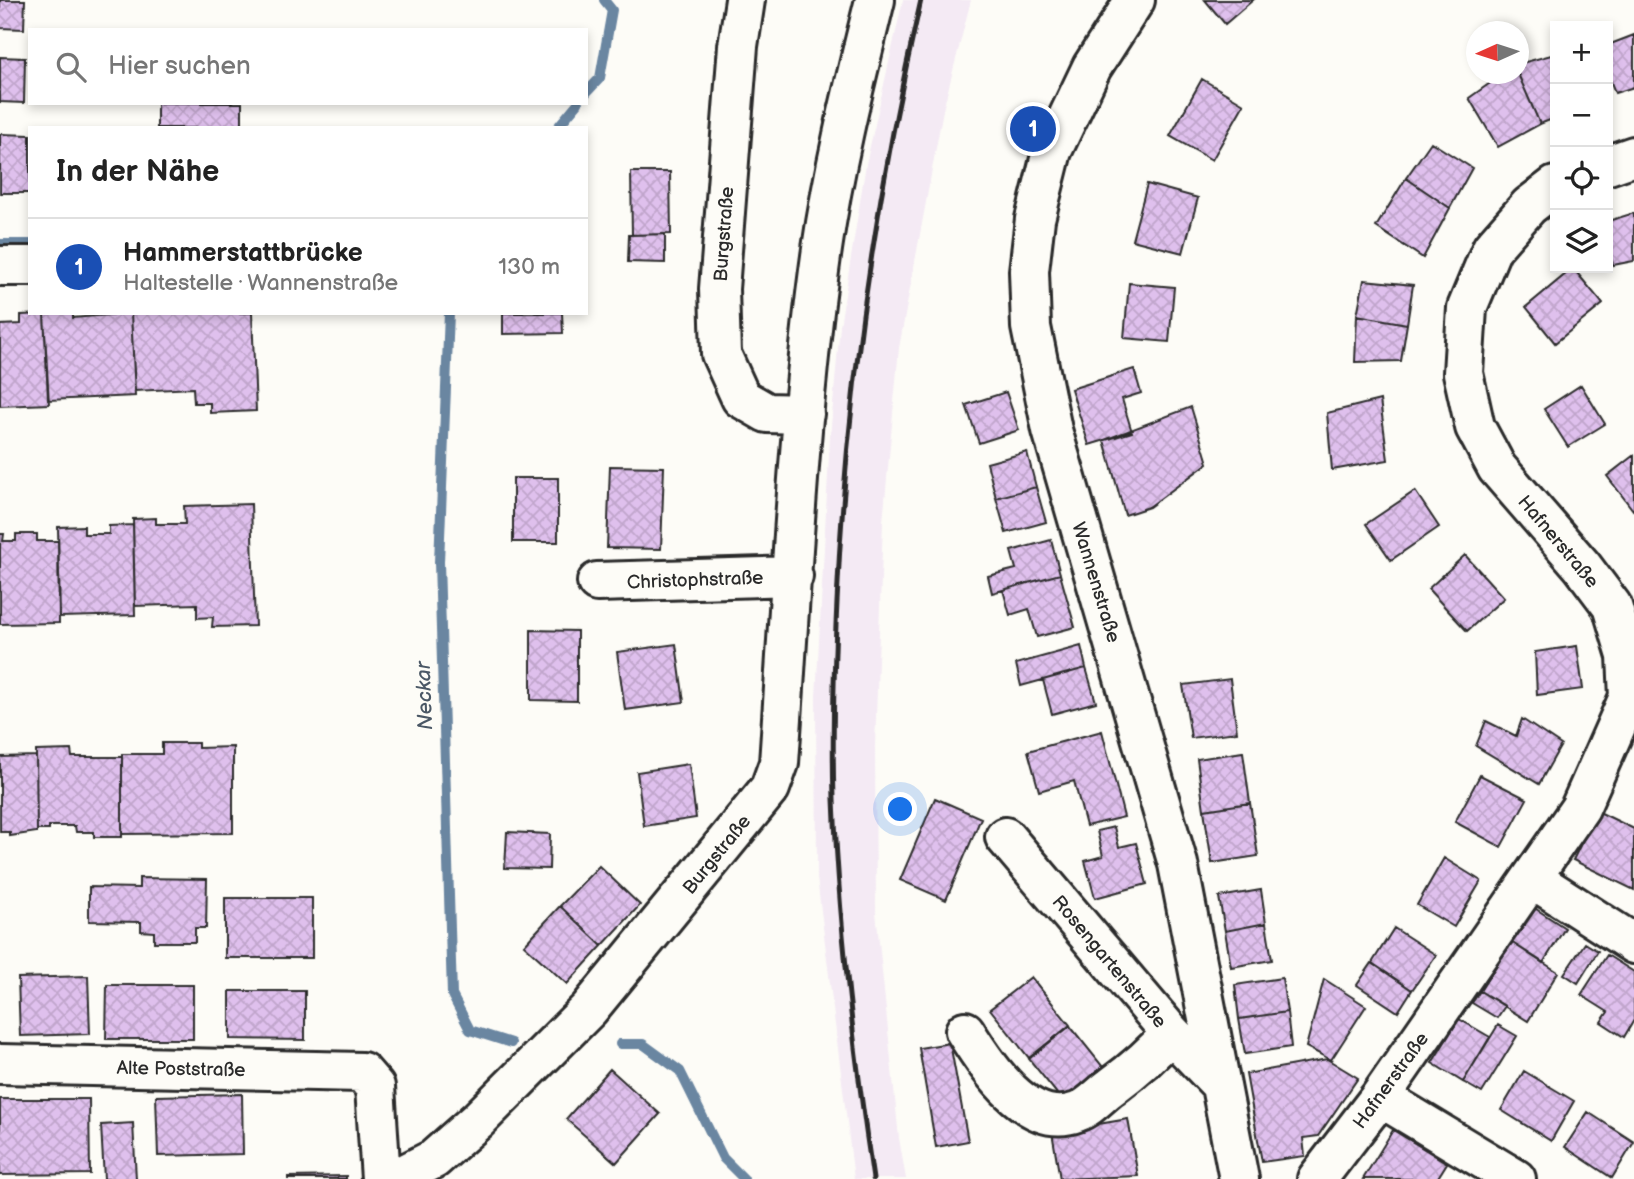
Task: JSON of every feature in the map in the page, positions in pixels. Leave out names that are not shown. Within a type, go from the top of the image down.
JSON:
[{"type":"street","name":"Burgstraße","points":[[745,0],[737,46],[719,289],[721,354],[741,398],[767,413],[804,414]]},
{"type":"street","name":"Burgstraße","points":[[395,1179],[434,1159],[478,1120],[589,1009],[770,788],[779,763],[804,414],[822,247],[846,117],[875,0]]},
{"type":"street","name":"Wannenstraße","points":[[1135,0],[1093,67],[1052,151],[1035,219],[1028,271],[1031,327],[1052,430],[1178,864],[1239,1179]]},
{"type":"street","points":[[1613,163],[1634,156]]},
{"type":"street","name":"Hafnerstraße","points":[[1317,1179],[1380,1097],[1580,808],[1632,698],[1627,656],[1612,606],[1583,566],[1497,468],[1475,427],[1463,373],[1467,308],[1492,248],[1529,206],[1550,190]]},
{"type":"street","points":[[0,266],[28,266]]},
{"type":"street","name":"Christophstraße","points":[[597,582],[793,576]]},
{"type":"street","name":"Rosengartenstraße","points":[[1005,837],[1171,1033],[1219,1083]]},
{"type":"street","points":[[1533,879],[1634,944]]},
{"type":"street","points":[[965,1031],[990,1071],[1009,1093],[1050,1115],[1077,1112],[1149,1058],[1171,1033]]},
{"type":"street","name":"Alte Poststraße","points":[[0,1063],[362,1072],[375,1087],[381,1179]]},
{"type":"street","points":[[1380,1097],[1516,1179]]},
{"type":"shaded area","points":[[903,0],[971,0],[943,110],[899,348],[883,522],[875,746],[876,912],[899,1138],[906,1179],[854,1179],[817,878],[816,697],[830,437],[840,326],[866,164]]},
{"type":"building","points":[[0,0],[25,0],[24,29],[0,28]]},
{"type":"building","points":[[1205,0],[1253,0],[1225,24]]},
{"type":"building","points":[[1634,35],[1634,87],[1615,93],[1613,88],[1613,43]]},
{"type":"building","points":[[1550,55],[1550,120],[1540,124],[1522,84],[1529,84],[1529,61]]},
{"type":"building","points":[[0,57],[25,58],[24,103],[0,102]]},
{"type":"building","points":[[1202,79],[1244,104],[1212,160],[1170,136]]},
{"type":"building","points":[[1489,84],[1522,84],[1540,124],[1498,147],[1469,98]]},
{"type":"building","points":[[157,105],[242,105],[242,126],[157,126]]},
{"type":"building","points":[[0,134],[28,135],[28,193],[0,193]]},
{"type":"building","points":[[1431,142],[1472,168],[1450,208],[1406,178]]},
{"type":"building","points":[[631,172],[670,172],[671,234],[632,235]]},
{"type":"building","points":[[1406,178],[1450,208],[1423,258],[1376,227]]},
{"type":"building","points":[[1147,184],[1198,198],[1183,253],[1132,240]]},
{"type":"building","points":[[1634,213],[1634,261],[1613,265],[1613,219]]},
{"type":"building","points":[[665,234],[665,263],[628,262],[629,235]]},
{"type":"building","points":[[1567,273],[1577,273],[1603,304],[1555,343],[1526,307]]},
{"type":"building","points":[[1364,280],[1413,285],[1407,324],[1357,315]]},
{"type":"building","points":[[1129,283],[1174,287],[1169,342],[1124,338]]},
{"type":"building","points":[[21,315],[44,315],[49,404],[0,406],[0,325],[21,324]]},
{"type":"building","points":[[44,315],[73,315],[73,318],[131,315],[135,396],[48,400]]},
{"type":"building","points":[[131,315],[252,315],[256,411],[210,413],[210,403],[194,403],[193,388],[135,391]]},
{"type":"building","points":[[503,315],[562,315],[563,333],[503,334]]},
{"type":"building","points":[[1357,315],[1407,324],[1401,361],[1355,362]]},
{"type":"building","points":[[1134,369],[1141,393],[1122,399],[1132,432],[1089,445],[1071,389]]},
{"type":"building","points":[[1581,385],[1605,424],[1568,447],[1544,409]]},
{"type":"building","points":[[1006,392],[1019,430],[979,443],[966,405]]},
{"type":"building","points":[[1380,400],[1388,460],[1332,470],[1327,413]]},
{"type":"building","points":[[1191,407],[1208,463],[1149,507],[1125,515],[1104,440]]},
{"type":"building","points":[[1027,452],[1036,487],[996,498],[987,463]]},
{"type":"building","points":[[1634,455],[1634,509],[1633,510],[1607,476]]},
{"type":"building","points":[[610,466],[664,467],[661,549],[607,548]]},
{"type":"building","points":[[513,478],[558,478],[558,542],[513,542]]},
{"type":"building","points":[[1036,487],[1046,522],[1006,533],[996,498]]},
{"type":"building","points":[[1415,491],[1439,527],[1391,560],[1366,524]]},
{"type":"building","points":[[251,504],[255,626],[212,627],[213,617],[197,618],[197,604],[135,606],[133,519],[156,518],[156,524],[185,524],[184,506]]},
{"type":"building","points":[[133,525],[135,615],[60,617],[58,527],[84,526],[84,534],[109,534],[109,526]]},
{"type":"building","points":[[0,534],[4,534],[3,541],[16,541],[16,534],[37,534],[37,541],[58,541],[59,623],[0,624]]},
{"type":"building","points":[[1051,540],[1060,574],[992,593],[988,576],[1016,569],[1011,551]]},
{"type":"building","points":[[1465,555],[1504,598],[1467,631],[1428,589]]},
{"type":"building","points":[[1060,574],[1075,627],[1037,637],[1029,609],[1010,615],[1003,590]]},
{"type":"building","points":[[531,630],[577,631],[577,701],[531,700]]},
{"type":"building","points":[[676,644],[684,702],[625,710],[617,652]]},
{"type":"building","points":[[1081,646],[1086,668],[1021,686],[1016,664]]},
{"type":"building","points":[[1577,646],[1583,689],[1537,695],[1535,652]]},
{"type":"building","points":[[1086,668],[1096,702],[1052,714],[1043,680]]},
{"type":"building","points":[[1230,679],[1237,732],[1191,738],[1183,685]]},
{"type":"building","points":[[1522,719],[1561,745],[1539,784],[1476,746],[1486,721],[1516,736]]},
{"type":"building","points":[[1102,731],[1124,817],[1086,826],[1074,781],[1039,791],[1028,751]]},
{"type":"building","points":[[162,743],[198,743],[198,748],[233,747],[233,833],[122,834],[122,754],[162,754]]},
{"type":"building","points":[[71,750],[72,757],[122,757],[122,837],[94,837],[94,832],[76,832],[75,826],[49,826],[49,830],[37,830],[36,751]]},
{"type":"building","points":[[1243,752],[1250,803],[1204,810],[1197,759]]},
{"type":"building","points":[[36,756],[37,832],[10,836],[10,832],[0,832],[0,757]]},
{"type":"building","points":[[689,764],[696,818],[644,826],[637,772]]},
{"type":"building","points":[[1480,775],[1527,799],[1501,847],[1455,822]]},
{"type":"building","points":[[935,798],[981,818],[946,900],[900,880]]},
{"type":"building","points":[[1250,803],[1258,856],[1212,863],[1204,810]]},
{"type":"building","points":[[1597,811],[1634,829],[1634,890],[1573,860]]},
{"type":"building","points":[[1114,827],[1119,847],[1136,843],[1147,884],[1095,898],[1085,861],[1103,856],[1097,831]]},
{"type":"building","points":[[507,832],[550,834],[549,869],[505,868]]},
{"type":"building","points":[[1444,858],[1481,881],[1454,927],[1417,905]]},
{"type":"building","points":[[599,866],[640,905],[602,946],[560,906]]},
{"type":"building","points":[[139,878],[207,879],[206,928],[195,928],[195,942],[154,942],[154,932],[141,931],[141,922],[89,921],[89,887],[139,888]]},
{"type":"building","points":[[1261,890],[1266,923],[1225,931],[1219,897]]},
{"type":"building","points":[[225,898],[312,898],[312,958],[225,958]]},
{"type":"building","points":[[560,906],[602,946],[567,984],[524,945]]},
{"type":"building","points":[[1533,907],[1565,928],[1543,963],[1511,942]]},
{"type":"building","points":[[1266,923],[1272,960],[1231,967],[1225,931]]},
{"type":"building","points":[[1394,928],[1436,955],[1412,990],[1372,963]]},
{"type":"building","points":[[1511,942],[1558,972],[1528,1021],[1480,991]]},
{"type":"building","points":[[1585,943],[1598,951],[1578,983],[1564,974]]},
{"type":"building","points":[[1607,955],[1634,972],[1634,1020],[1624,1037],[1601,1022],[1608,1012],[1581,995]]},
{"type":"building","points":[[1372,963],[1412,990],[1398,1012],[1357,985]]},
{"type":"building","points":[[88,976],[90,1034],[20,1036],[18,978]]},
{"type":"building","points":[[1031,977],[1070,1025],[1029,1058],[990,1009]]},
{"type":"building","points":[[1282,978],[1287,1012],[1239,1019],[1235,985]]},
{"type":"building","points":[[1324,979],[1366,1006],[1331,1060],[1306,1047]]},
{"type":"building","points":[[107,985],[193,985],[193,1039],[106,1039]]},
{"type":"building","points":[[230,991],[305,991],[305,1040],[230,1039]]},
{"type":"building","points":[[1480,991],[1505,1006],[1497,1018],[1472,1003]]},
{"type":"building","points":[[1287,1012],[1291,1047],[1245,1054],[1239,1019]]},
{"type":"building","points":[[1459,1019],[1490,1037],[1463,1082],[1432,1063]]},
{"type":"building","points":[[1498,1025],[1517,1036],[1482,1093],[1463,1082]]},
{"type":"building","points":[[1070,1026],[1107,1072],[1066,1105],[1029,1059]]},
{"type":"building","points":[[950,1043],[968,1141],[936,1147],[919,1048]]},
{"type":"building","points":[[1327,1059],[1358,1078],[1318,1136],[1303,1138],[1305,1156],[1262,1162],[1246,1074]]},
{"type":"building","points":[[610,1069],[660,1114],[616,1163],[566,1119]]},
{"type":"building","points":[[1524,1071],[1574,1101],[1551,1141],[1501,1110]]},
{"type":"building","points":[[242,1094],[243,1154],[158,1156],[156,1096]]},
{"type":"building","points":[[0,1099],[89,1099],[90,1174],[0,1175]]},
{"type":"building","points":[[1588,1112],[1634,1142],[1612,1178],[1565,1147]]},
{"type":"building","points":[[1128,1119],[1138,1176],[1060,1179],[1052,1132]]},
{"type":"building","points":[[133,1123],[136,1179],[104,1179],[101,1125]]},
{"type":"building","points":[[1393,1130],[1447,1163],[1437,1179],[1363,1179]]},
{"type":"building","points":[[346,1176],[346,1179],[288,1179],[288,1177]]},
{"type":"waterway","name":"Neckar","points":[[588,91],[600,78],[612,10],[604,0]]},
{"type":"waterway","name":"Neckar","points":[[559,126],[576,105]]},
{"type":"waterway","points":[[0,244],[28,244]]},
{"type":"waterway","name":"Neckar","points":[[449,315],[439,562],[452,995],[470,1030],[511,1043]]},
{"type":"waterway","name":"Neckar","points":[[620,1044],[643,1044],[680,1071],[723,1158],[744,1179]]},
{"type":"railway","points":[[873,1179],[854,1037],[836,847],[833,775],[836,626],[847,450],[865,299],[890,149],[921,0]]},
{"type":"place","name":"Hammerstattbrücke","points":[[1033,129]]}]
